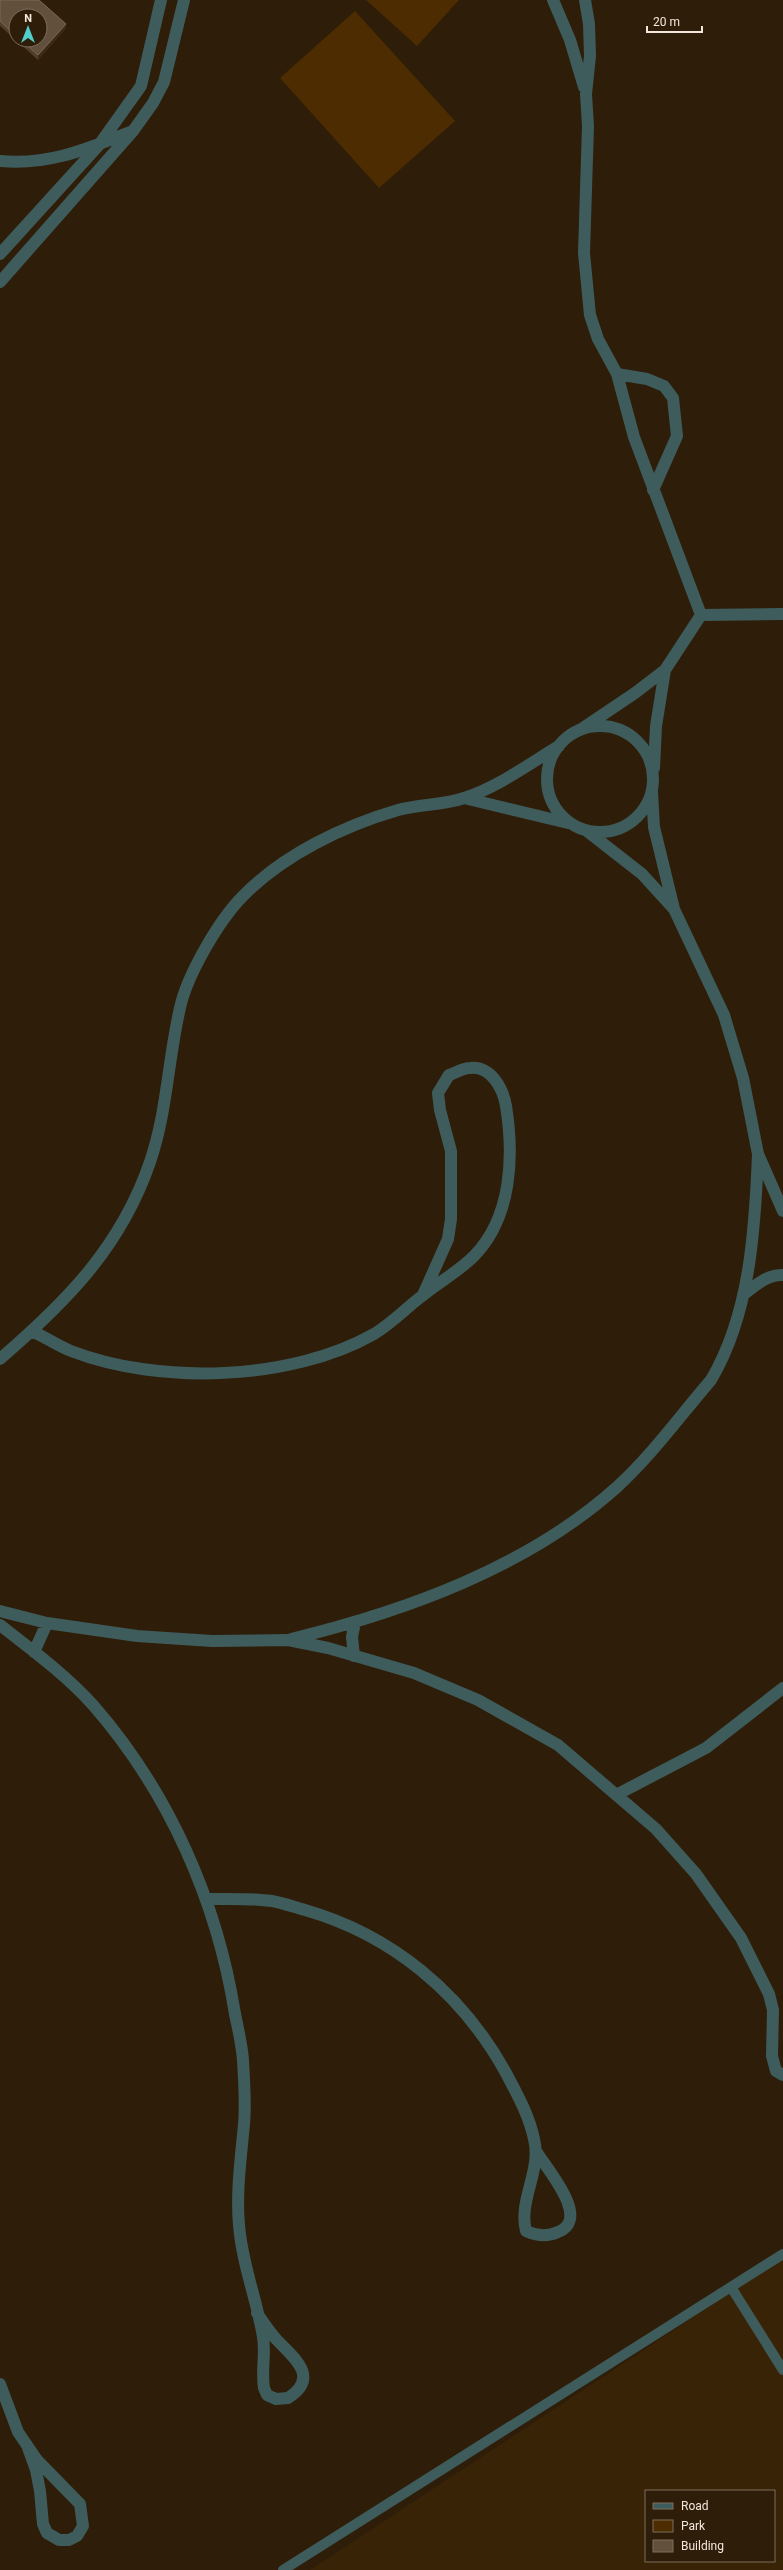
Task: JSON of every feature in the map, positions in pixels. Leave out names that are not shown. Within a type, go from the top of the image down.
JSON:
[{"type":"street","points":[[0,254],[98,145],[141,86],[161,0]]},
{"type":"street","points":[[0,282],[133,131],[153,103],[164,82],[184,0]]},
{"type":"street","points":[[553,0],[570,40],[586,94]]},
{"type":"street","points":[[585,0],[589,24],[590,56],[586,94],[588,126],[584,253],[590,315],[598,339],[617,374],[634,437],[701,615]]},
{"type":"street","points":[[0,161],[19,163],[54,159],[98,145],[133,131]]},
{"type":"street","points":[[617,374],[647,379],[664,386],[673,398],[677,436],[653,490]]},
{"type":"street","points":[[701,615],[783,614]]},
{"type":"street","points":[[0,1358],[66,1300],[90,1272],[129,1210],[149,1164],[156,1142],[180,1005],[206,946],[225,916],[243,895],[271,872],[308,848],[346,829],[399,810],[464,798],[502,780],[558,746],[635,693],[664,670],[701,615]]},
{"type":"street","points":[[664,670],[656,726],[652,792],[654,827],[674,909],[724,1015],[743,1078],[758,1154],[783,1211]]},
{"type":"street","points":[[580,730],[596,726],[613,728],[629,735],[641,746],[647,755],[653,777]]},
{"type":"street","points":[[558,746],[547,772],[547,787],[559,814],[572,824]]},
{"type":"street","points":[[587,831],[603,832],[620,829],[635,820],[646,806],[652,792]]},
{"type":"street","points":[[464,798],[572,824],[587,831],[642,874],[674,909]]},
{"type":"street","points":[[32,1331],[71,1351],[137,1368],[211,1373],[250,1371],[292,1364],[341,1350],[374,1333],[423,1295],[453,1275],[475,1255],[494,1226],[509,1177],[509,1127],[504,1094],[493,1076],[470,1068],[449,1075],[438,1093],[440,1110],[451,1151],[451,1219],[448,1239],[423,1295]]},
{"type":"street","points":[[0,1611],[47,1623],[137,1636],[212,1641],[288,1640],[355,1622],[416,1601],[487,1572],[567,1527],[617,1486],[711,1380],[723,1360],[743,1295],[756,1209],[758,1154]]},
{"type":"street","points":[[743,1295],[759,1283],[776,1274],[783,1275]]},
{"type":"street","points":[[354,1656],[352,1636],[355,1622]]},
{"type":"street","points":[[34,1652],[47,1623]]},
{"type":"street","points":[[0,1625],[34,1652],[93,1705],[131,1755],[164,1806],[188,1852],[206,1899],[223,1954],[243,2058],[244,2121],[237,2187],[239,2226],[244,2261],[265,2353],[262,2378],[267,2395],[276,2399],[288,2398],[300,2387],[304,2374],[302,2366],[276,2338],[257,2314]]},
{"type":"street","points":[[288,1640],[354,1656],[414,1673],[478,1700],[558,1745],[656,1829],[696,1874],[741,1938],[771,2002],[773,2010],[772,2056],[776,2071],[783,2075]]},
{"type":"street","points":[[616,1795],[706,1748],[783,1688]]},
{"type":"street","points":[[206,1899],[273,1901],[321,1915],[368,1935],[406,1958],[441,1986],[465,2012],[495,2052],[527,2116],[536,2151],[536,2164],[523,2220],[526,2231],[546,2236],[560,2232],[568,2225],[571,2217],[569,2203],[536,2151]]},
{"type":"street","points":[[771,2002],[783,2016]]},
{"type":"street","points":[[0,2384],[6,2404],[27,2445],[37,2460],[80,2504],[83,2526],[77,2536],[69,2540],[59,2540],[47,2533],[43,2524],[40,2491],[27,2445]]},
{"type":"lane","points":[[283,2570],[783,2254]]},
{"type":"lane","points":[[731,2287],[783,2370]]},
{"type":"shaded area","points":[[783,2258],[783,2570],[310,2570]]},
{"type":"green space","points":[[366,0],[459,0],[417,46]]},
{"type":"green space","points":[[355,11],[455,121],[379,188],[280,78]]},
{"type":"building","points":[[0,0],[39,0],[48,8],[8,8],[8,28],[0,21]]},
{"type":"building","points":[[48,8],[66,24],[48,44]]},
{"type":"building","points":[[30,48],[44,48],[38,55]]}]
